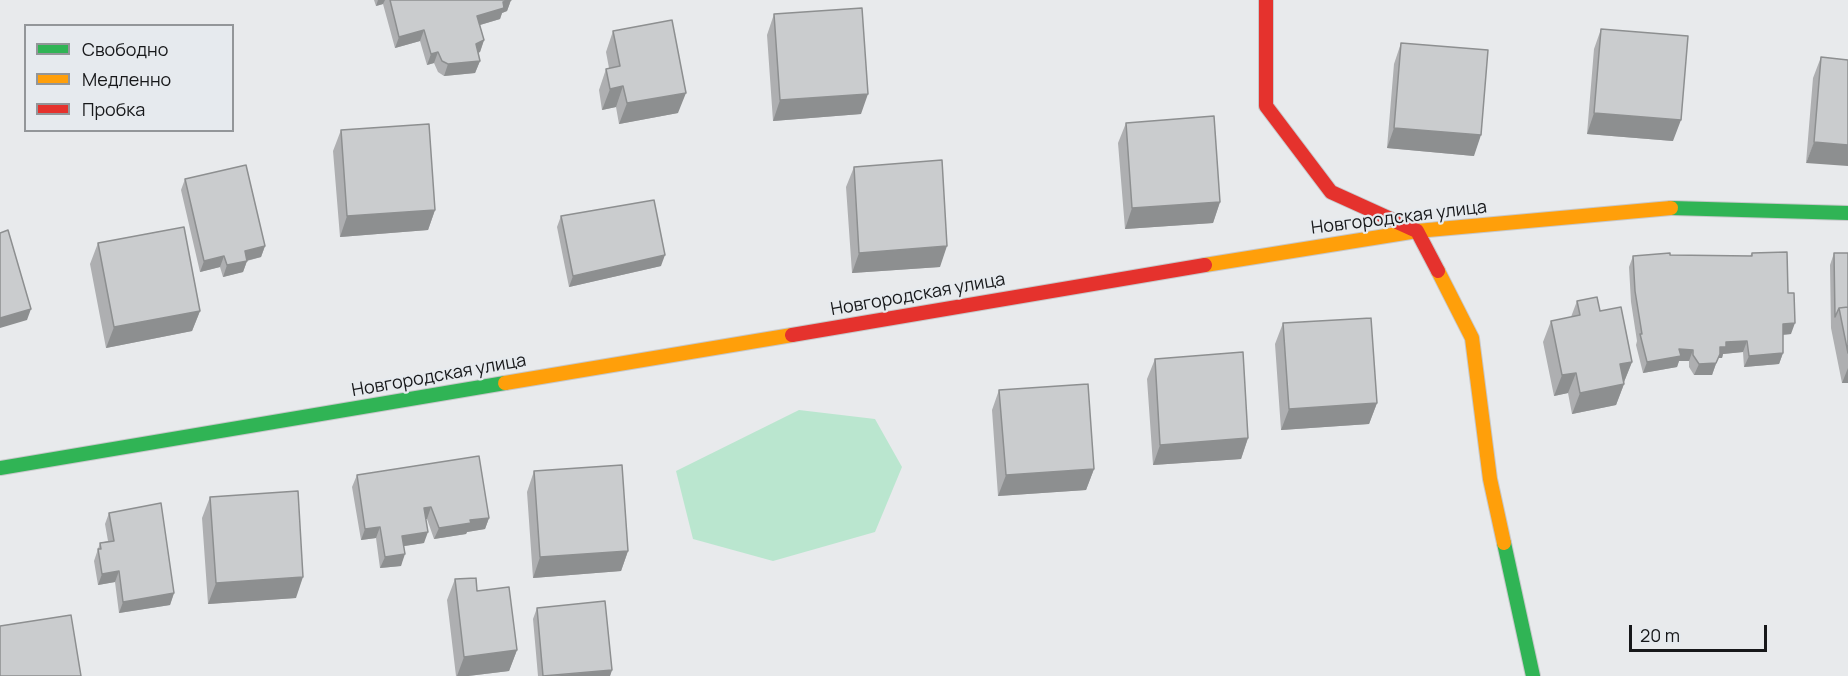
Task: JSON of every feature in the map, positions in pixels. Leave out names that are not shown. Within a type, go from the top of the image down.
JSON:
[{"type":"street","points":[[1266,0],[1266,106],[1331,192],[1417,231],[1472,338],[1490,479],[1533,676]]},
{"type":"street","name":"Новгородская улица","points":[[0,468],[1417,231],[1662,208],[1848,213]]},
{"type":"green space","points":[[799,410],[875,419],[902,467],[875,532],[773,561],[693,539],[676,471]]},
{"type":"building","points":[[390,0],[511,0],[503,2],[504,8],[477,16],[484,40],[476,44],[480,61],[448,64],[442,61],[438,52],[431,54],[424,30],[399,37]]},
{"type":"building","points":[[862,8],[868,94],[780,100],[774,14]]},
{"type":"building","points":[[672,20],[686,93],[627,103],[623,86],[610,89],[606,69],[620,66],[613,31]]},
{"type":"building","points":[[1601,29],[1688,36],[1681,120],[1594,113]]},
{"type":"building","points":[[1401,43],[1488,50],[1481,135],[1394,128]]},
{"type":"building","points":[[1821,57],[1848,60],[1848,145],[1814,142]]},
{"type":"building","points":[[1214,116],[1220,202],[1132,208],[1126,123]]},
{"type":"building","points":[[429,124],[435,210],[347,216],[341,130]]},
{"type":"building","points":[[942,160],[947,246],[859,253],[854,167]]},
{"type":"building","points":[[246,165],[265,246],[245,251],[247,261],[227,265],[224,256],[204,261],[185,179]]},
{"type":"building","points":[[654,200],[665,255],[573,276],[561,216]]},
{"type":"building","points":[[184,227],[200,311],[114,327],[98,243]]},
{"type":"building","points":[[8,230],[31,309],[0,318],[0,233]]},
{"type":"building","points":[[1787,252],[1788,293],[1794,293],[1795,323],[1783,324],[1783,353],[1749,356],[1747,341],[1726,342],[1726,347],[1720,347],[1716,363],[1699,364],[1693,355],[1693,350],[1679,349],[1681,356],[1647,362],[1640,334],[1642,334],[1635,291],[1633,256],[1670,253],[1670,255],[1752,256],[1752,253]]},
{"type":"building","points":[[1834,253],[1848,253],[1848,307],[1839,308],[1835,317]]},
{"type":"building","points":[[1597,297],[1600,311],[1621,307],[1632,362],[1620,364],[1624,384],[1580,393],[1576,373],[1562,375],[1551,321],[1580,315],[1577,301]]},
{"type":"building","points":[[1848,307],[1848,353],[1839,308]]},
{"type":"building","points":[[1371,318],[1377,403],[1289,409],[1283,323]]},
{"type":"building","points":[[1243,352],[1248,438],[1160,445],[1155,359]]},
{"type":"building","points":[[1088,384],[1094,469],[1006,475],[999,390]]},
{"type":"building","points":[[479,456],[489,518],[439,528],[431,507],[424,508],[428,532],[402,536],[405,554],[385,557],[380,527],[365,529],[357,475]]},
{"type":"building","points":[[622,465],[628,551],[540,557],[534,471]]},
{"type":"building","points":[[298,491],[303,577],[216,583],[210,497]]},
{"type":"building","points":[[161,503],[174,593],[123,602],[119,571],[102,574],[98,549],[101,549],[100,543],[114,541],[109,513]]},
{"type":"building","points":[[476,578],[477,591],[509,587],[517,650],[464,657],[455,579]]},
{"type":"building","points":[[605,601],[612,670],[543,676],[537,608]]},
{"type":"building","points":[[71,615],[81,676],[0,676],[0,626]]},
{"type":"traffic: fast","points":[[1671,208],[1848,213]]},
{"type":"traffic: fast","points":[[0,468],[505,383]]},
{"type":"traffic: fast","points":[[1504,543],[1533,676]]},
{"type":"traffic: slow","points":[[1205,265],[1417,231],[1671,208]]},
{"type":"traffic: slow","points":[[1438,271],[1472,338],[1490,479],[1504,543]]},
{"type":"traffic: slow","points":[[505,383],[792,335]]},
{"type":"traffic: jam","points":[[1266,0],[1266,106],[1331,192],[1417,231],[1438,271]]},
{"type":"traffic: jam","points":[[792,335],[1205,265]]}]
